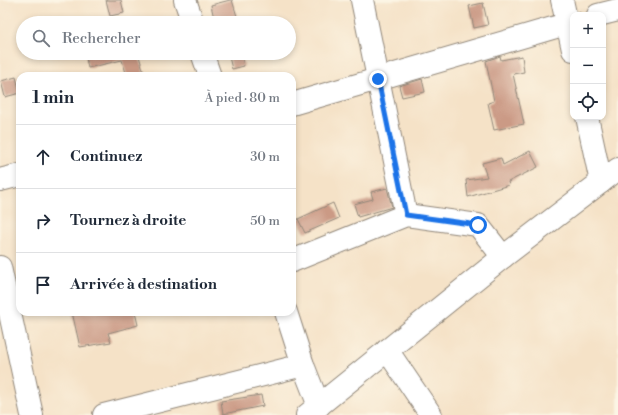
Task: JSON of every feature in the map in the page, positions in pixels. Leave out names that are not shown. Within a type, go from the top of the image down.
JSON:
[{"type":"street","points":[[185,0],[191,16]]},
{"type":"street","points":[[362,0],[406,215]]},
{"type":"street","points":[[296,103],[570,23],[562,0]]},
{"type":"street","points":[[606,13],[618,10]]},
{"type":"street","points":[[204,60],[209,72]]},
{"type":"street","points":[[588,120],[601,182]]},
{"type":"street","points":[[287,316],[304,365],[313,410],[503,258],[618,169]]},
{"type":"street","points":[[0,180],[16,176]]},
{"type":"street","points":[[296,259],[406,215],[478,225],[503,258]]},
{"type":"street","points":[[0,268],[13,290],[16,310]]},
{"type":"street","points":[[17,316],[32,415]]},
{"type":"street","points":[[387,350],[431,415]]},
{"type":"street","points":[[104,415],[304,365]]},
{"type":"building","points":[[106,0],[121,0],[124,13],[110,16]]},
{"type":"building","points":[[232,0],[237,16],[213,16],[211,5]]},
{"type":"building","points":[[483,3],[488,25],[474,28],[469,6]]},
{"type":"building","points":[[500,56],[501,60],[522,56],[524,72],[513,74],[524,124],[494,130],[488,103],[494,101],[486,61]]},
{"type":"building","points":[[86,60],[122,60],[88,68]]},
{"type":"building","points":[[122,60],[140,60],[144,72],[126,72]]},
{"type":"building","points":[[230,60],[243,60],[244,66],[232,69]]},
{"type":"building","points":[[16,77],[16,94],[5,97],[1,81]]},
{"type":"building","points":[[422,79],[425,92],[402,97],[399,86]]},
{"type":"building","points":[[530,151],[538,167],[508,182],[509,185],[468,197],[466,180],[487,177],[482,163],[501,158],[503,165]]},
{"type":"building","points":[[387,188],[392,207],[358,217],[354,204],[373,199],[371,192]]},
{"type":"building","points":[[333,203],[339,218],[305,233],[298,219]]},
{"type":"building","points":[[73,316],[136,316],[138,325],[108,333],[111,342],[80,347]]},
{"type":"building","points":[[261,395],[263,406],[223,414],[221,401]]},
{"type":"route","points":[[378,79],[406,215],[478,225]]}]
